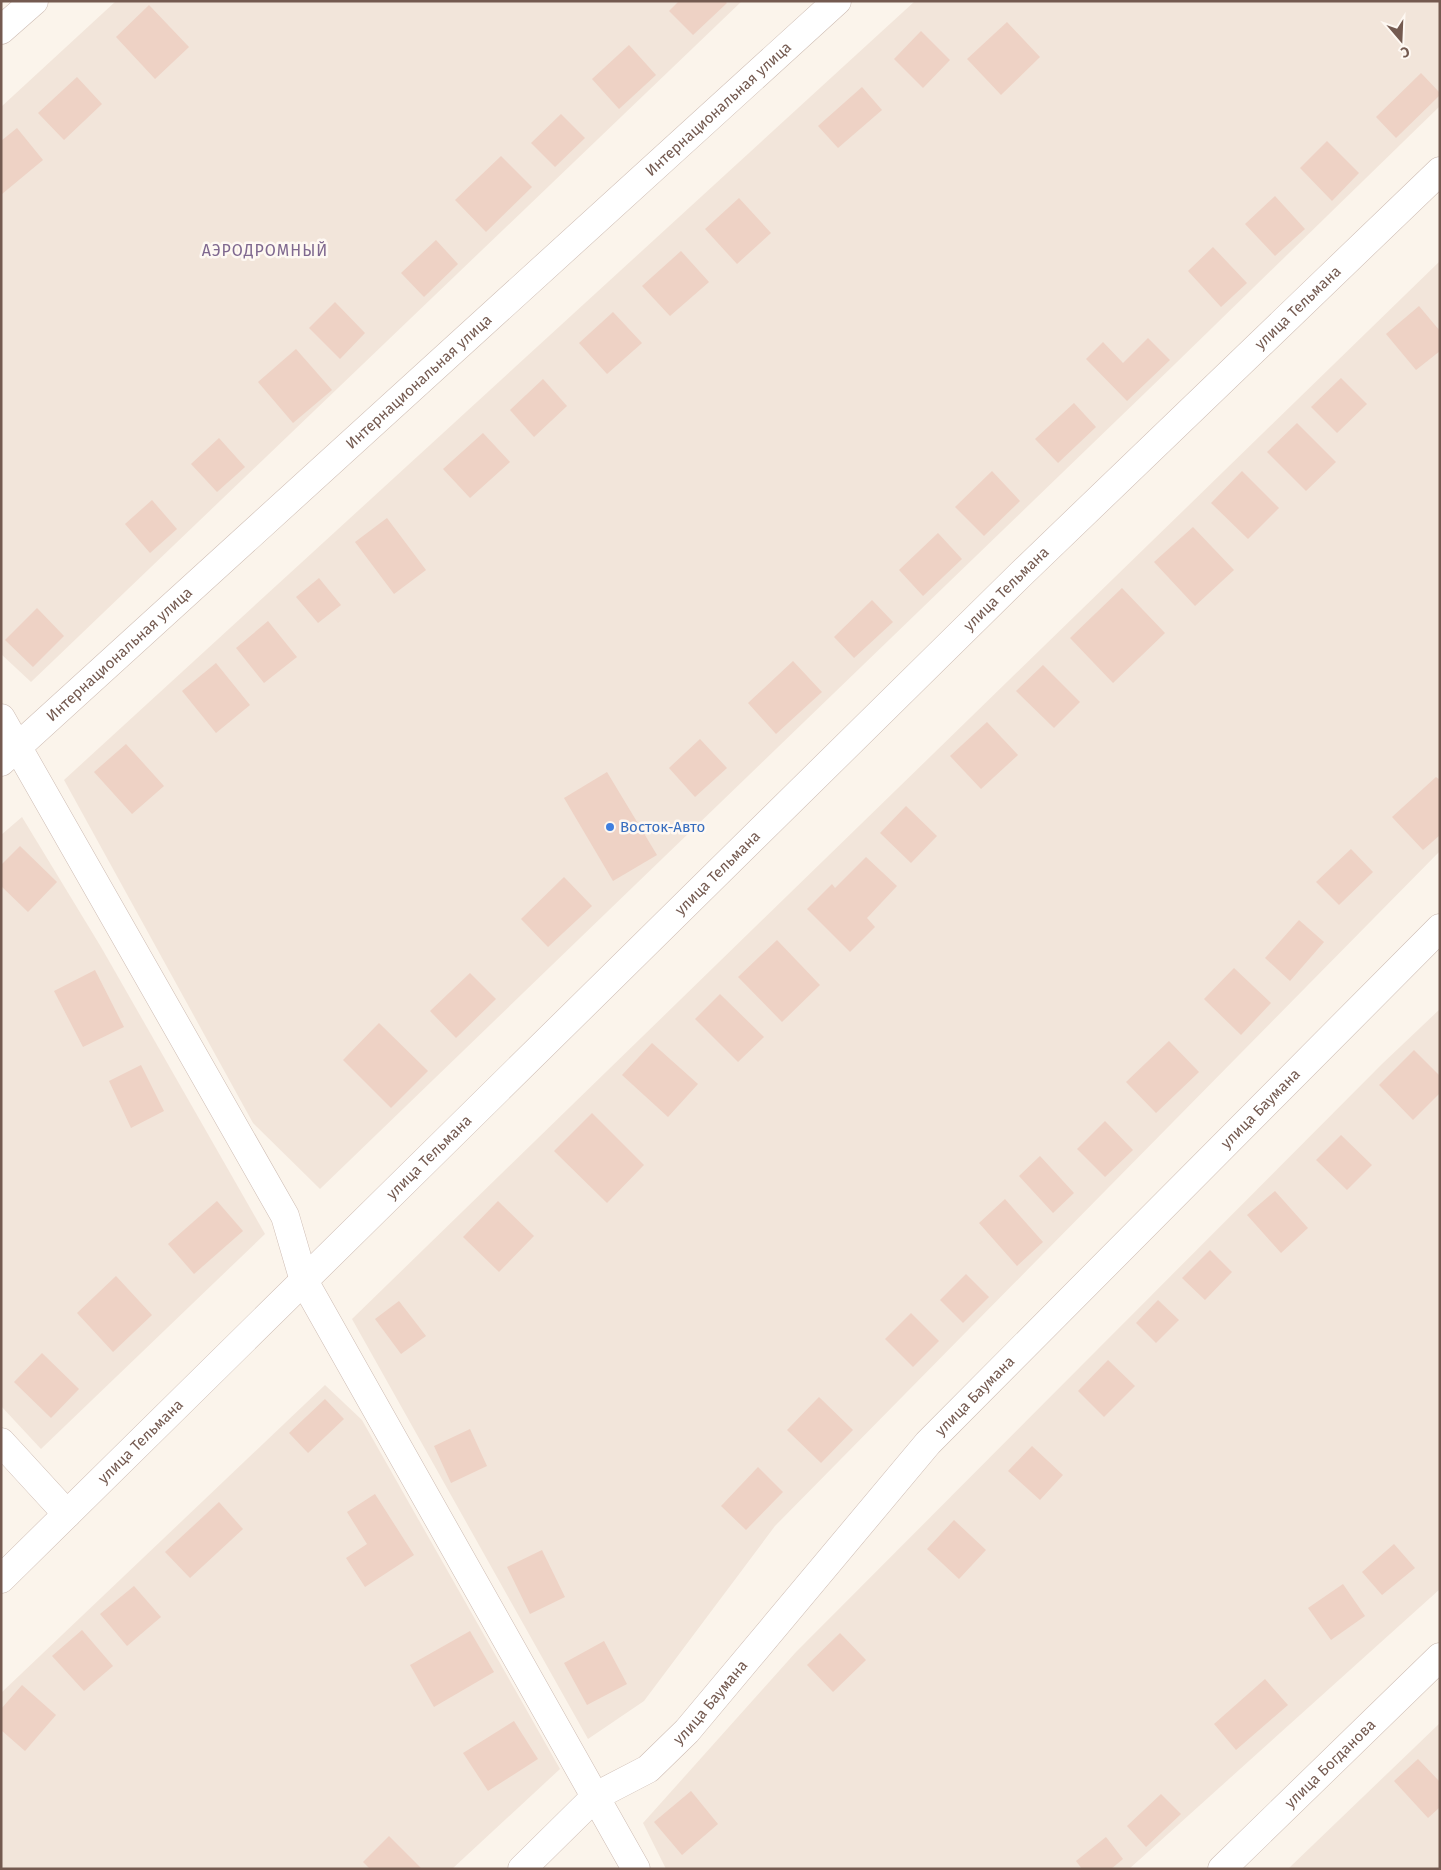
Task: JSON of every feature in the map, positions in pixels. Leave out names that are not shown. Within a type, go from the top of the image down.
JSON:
[{"type":"street","points":[[1,30],[34,1]]},
{"type":"street","name":"Интернациональная улица","points":[[9,755],[836,1]]},
{"type":"street","name":"улица Тельмана","points":[[1,1579],[1021,574],[1440,171]]},
{"type":"street","points":[[1,718],[9,755],[285,1216],[304,1281],[636,1869]]},
{"type":"street","name":"улица Баумана","points":[[522,1869],[596,1796],[648,1769],[687,1731],[928,1443],[1440,928]]},
{"type":"street","points":[[1,1442],[67,1514]]},
{"type":"street","name":"улица Богданова","points":[[1222,1869],[1440,1657]]},
{"type":"shaded area","points":[[116,1],[742,1],[31,682],[1,654],[1,107]]},
{"type":"shaded area","points":[[915,1],[1440,1],[1440,106],[320,1189],[253,1123],[64,780]]},
{"type":"shaded area","points":[[1440,261],[1440,851],[775,1526],[644,1701],[588,1739],[352,1319]]},
{"type":"shaded area","points":[[22,817],[101,947],[265,1234],[41,1449],[1,1406],[1,835]]},
{"type":"shaded area","points":[[1440,1009],[1440,1589],[1129,1869],[666,1869],[643,1823],[796,1652],[1382,1064]]},
{"type":"shaded area","points":[[325,1385],[362,1420],[560,1769],[452,1869],[1,1869],[1,1693]]},
{"type":"shaded area","points":[[1440,1723],[1440,1869],[1288,1869]]},
{"type":"building","points":[[679,1],[725,1],[727,3],[693,35],[669,11]]},
{"type":"building","points":[[149,5],[189,47],[155,79],[116,37]]},
{"type":"building","points":[[1007,22],[1040,57],[1001,95],[967,59]]},
{"type":"building","points":[[921,31],[950,60],[923,88],[894,59]]},
{"type":"building","points":[[629,45],[656,75],[619,109],[592,79]]},
{"type":"building","points":[[1421,73],[1440,95],[1396,138],[1376,117]]},
{"type":"building","points":[[77,77],[102,104],[64,140],[38,113]]},
{"type":"building","points":[[862,87],[882,110],[838,148],[818,126]]},
{"type":"building","points":[[561,114],[585,138],[555,167],[531,143]]},
{"type":"building","points":[[17,128],[43,160],[2,194],[1,141]]},
{"type":"building","points":[[1327,141],[1359,173],[1332,201],[1300,168]]},
{"type":"building","points":[[501,156],[532,187],[486,232],[455,200]]},
{"type":"building","points":[[1275,196],[1305,229],[1275,256],[1245,224]]},
{"type":"building","points":[[739,198],[771,233],[737,264],[705,229]]},
{"type":"building","points":[[436,240],[458,264],[424,297],[401,273]]},
{"type":"building","points":[[1213,247],[1247,283],[1221,307],[1188,271]]},
{"type":"building","points":[[681,251],[709,282],[670,316],[642,286]]},
{"type":"building","points":[[335,302],[365,333],[340,359],[309,328]]},
{"type":"building","points":[[1419,306],[1440,331],[1440,351],[1416,370],[1386,334]]},
{"type":"building","points":[[613,312],[642,343],[607,374],[579,343]]},
{"type":"building","points":[[1148,338],[1170,360],[1127,401],[1086,359],[1103,342],[1123,363]]},
{"type":"building","points":[[296,349],[332,390],[293,423],[258,382]]},
{"type":"building","points":[[1341,378],[1367,404],[1337,433],[1311,407]]},
{"type":"building","points":[[543,379],[567,406],[534,437],[510,410]]},
{"type":"building","points":[[1074,403],[1096,427],[1058,463],[1035,439]]},
{"type":"building","points":[[1297,423],[1336,462],[1306,491],[1267,452]]},
{"type":"building","points":[[483,433],[510,462],[470,498],[443,469]]},
{"type":"building","points":[[219,438],[245,467],[217,492],[191,464]]},
{"type":"building","points":[[992,471],[1020,501],[984,536],[955,507]]},
{"type":"building","points":[[1242,471],[1279,508],[1248,539],[1211,503]]},
{"type":"building","points":[[152,500],[177,529],[150,553],[125,524]]},
{"type":"building","points":[[387,518],[426,570],[394,594],[355,542]]},
{"type":"building","points":[[1193,527],[1234,570],[1195,606],[1154,562]]},
{"type":"building","points":[[938,533],[962,559],[923,596],[899,570]]},
{"type":"building","points":[[319,578],[341,605],[318,623],[296,597]]},
{"type":"building","points":[[1122,588],[1165,633],[1113,683],[1070,638]]},
{"type":"building","points":[[872,600],[893,622],[854,658],[834,637]]},
{"type":"building","points":[[37,608],[64,636],[33,667],[5,640]]},
{"type":"building","points":[[268,621],[297,657],[264,683],[236,648]]},
{"type":"building","points":[[793,661],[822,692],[776,734],[748,703]]},
{"type":"building","points":[[216,663],[250,705],[216,733],[182,691]]},
{"type":"building","points":[[1043,665],[1080,702],[1054,728],[1016,691]]},
{"type":"building","points":[[987,722],[1018,755],[981,789],[950,756]]},
{"type":"building","points":[[700,739],[727,768],[695,797],[669,768]]},
{"type":"building","points":[[126,744],[164,786],[132,814],[94,772]]},
{"type":"building","name":"Восток-Авто","points":[[607,772],[657,855],[613,881],[564,798]]},
{"type":"building","points":[[1436,777],[1440,780],[1440,835],[1423,850],[1392,817]]},
{"type":"building","points":[[906,806],[937,836],[911,863],[880,833]]},
{"type":"building","points":[[20,846],[57,882],[28,912],[1,886],[1,865]]},
{"type":"building","points":[[1351,849],[1373,872],[1339,905],[1316,882]]},
{"type":"building","points":[[866,857],[897,886],[867,918],[875,927],[850,952],[807,909],[832,884],[835,888]]},
{"type":"building","points":[[564,877],[592,906],[548,947],[521,919]]},
{"type":"building","points":[[1299,920],[1324,942],[1290,981],[1265,958]]},
{"type":"building","points":[[777,940],[820,985],[782,1022],[738,977]]},
{"type":"building","points":[[1234,968],[1271,1003],[1241,1035],[1204,999]]},
{"type":"building","points":[[95,970],[124,1027],[83,1047],[54,991]]},
{"type":"building","points":[[470,973],[496,999],[456,1038],[430,1011]]},
{"type":"building","points":[[720,994],[764,1037],[738,1062],[695,1019]]},
{"type":"building","points":[[379,1023],[428,1071],[391,1108],[343,1060]]},
{"type":"building","points":[[1169,1041],[1199,1072],[1156,1113],[1126,1082]]},
{"type":"building","points":[[652,1043],[698,1084],[668,1117],[622,1075]]},
{"type":"building","points":[[1414,1050],[1440,1076],[1440,1093],[1413,1120],[1379,1085]]},
{"type":"building","points":[[141,1065],[164,1111],[131,1128],[109,1081]]},
{"type":"building","points":[[592,1113],[644,1165],[607,1203],[554,1151]]},
{"type":"building","points":[[1105,1121],[1133,1150],[1105,1177],[1077,1149]]},
{"type":"building","points":[[1341,1135],[1372,1165],[1347,1190],[1316,1160]]},
{"type":"building","points":[[1040,1156],[1074,1193],[1053,1213],[1019,1176]]},
{"type":"building","points":[[1275,1191],[1308,1228],[1281,1253],[1247,1215]]},
{"type":"building","points":[[1005,1199],[1043,1242],[1017,1266],[979,1223]]},
{"type":"building","points":[[217,1201],[243,1231],[194,1274],[168,1244]]},
{"type":"building","points":[[498,1201],[534,1236],[499,1272],[463,1237]]},
{"type":"building","points":[[1210,1250],[1232,1272],[1205,1300],[1182,1278]]},
{"type":"building","points":[[966,1274],[989,1297],[963,1323],[940,1300]]},
{"type":"building","points":[[116,1276],[152,1315],[113,1352],[77,1313]]},
{"type":"building","points":[[1158,1300],[1179,1320],[1156,1343],[1136,1323]]},
{"type":"building","points":[[399,1301],[426,1336],[401,1354],[375,1319]]},
{"type":"building","points":[[911,1313],[939,1341],[913,1367],[885,1339]]},
{"type":"building","points":[[42,1353],[79,1389],[51,1418],[14,1382]]},
{"type":"building","points":[[1108,1360],[1135,1386],[1104,1417],[1078,1391]]},
{"type":"building","points":[[819,1397],[853,1430],[821,1463],[787,1430]]},
{"type":"building","points":[[325,1399],[344,1419],[308,1453],[289,1433]]},
{"type":"building","points":[[470,1429],[487,1466],[451,1483],[434,1446]]},
{"type":"building","points":[[1032,1446],[1063,1475],[1040,1500],[1008,1471]]},
{"type":"building","points":[[758,1467],[783,1492],[746,1530],[721,1506]]},
{"type":"building","points":[[375,1494],[414,1555],[365,1587],[346,1558],[367,1544],[347,1512]]},
{"type":"building","points":[[219,1502],[243,1529],[190,1578],[165,1552]]},
{"type":"building","points":[[954,1520],[986,1550],[959,1579],[927,1549]]},
{"type":"building","points":[[1394,1544],[1415,1568],[1382,1595],[1362,1572]]},
{"type":"building","points":[[542,1550],[565,1597],[530,1614],[507,1567]]},
{"type":"building","points":[[1343,1584],[1365,1616],[1331,1640],[1308,1608]]},
{"type":"building","points":[[134,1586],[161,1617],[127,1646],[100,1614]]},
{"type":"building","points":[[82,1630],[113,1666],[84,1691],[52,1656]]},
{"type":"building","points":[[470,1631],[494,1672],[434,1707],[410,1665]]},
{"type":"building","points":[[840,1633],[866,1660],[833,1692],[807,1665]]},
{"type":"building","points":[[604,1641],[627,1684],[587,1705],[564,1663]]},
{"type":"building","points":[[1265,1679],[1288,1705],[1236,1750],[1214,1724]]},
{"type":"building","points":[[22,1685],[56,1715],[25,1751],[1,1730],[1,1709]]},
{"type":"building","points":[[514,1721],[538,1759],[488,1791],[463,1753]]},
{"type":"building","points":[[1418,1759],[1440,1782],[1440,1807],[1428,1818],[1394,1781]]},
{"type":"building","points":[[691,1791],[718,1824],[682,1855],[654,1822]]},
{"type":"building","points":[[1161,1794],[1181,1814],[1146,1847],[1127,1826]]},
{"type":"building","points":[[389,1836],[422,1869],[370,1869],[363,1862]]},
{"type":"building","points":[[1106,1837],[1123,1859],[1111,1869],[1082,1869],[1076,1861]]},
{"type":"place","name":"Восток-Авто","points":[[610,827]]},
{"type":"district","name":"АЭРОДРОМНЫЙ","points":[[265,250]]}]
